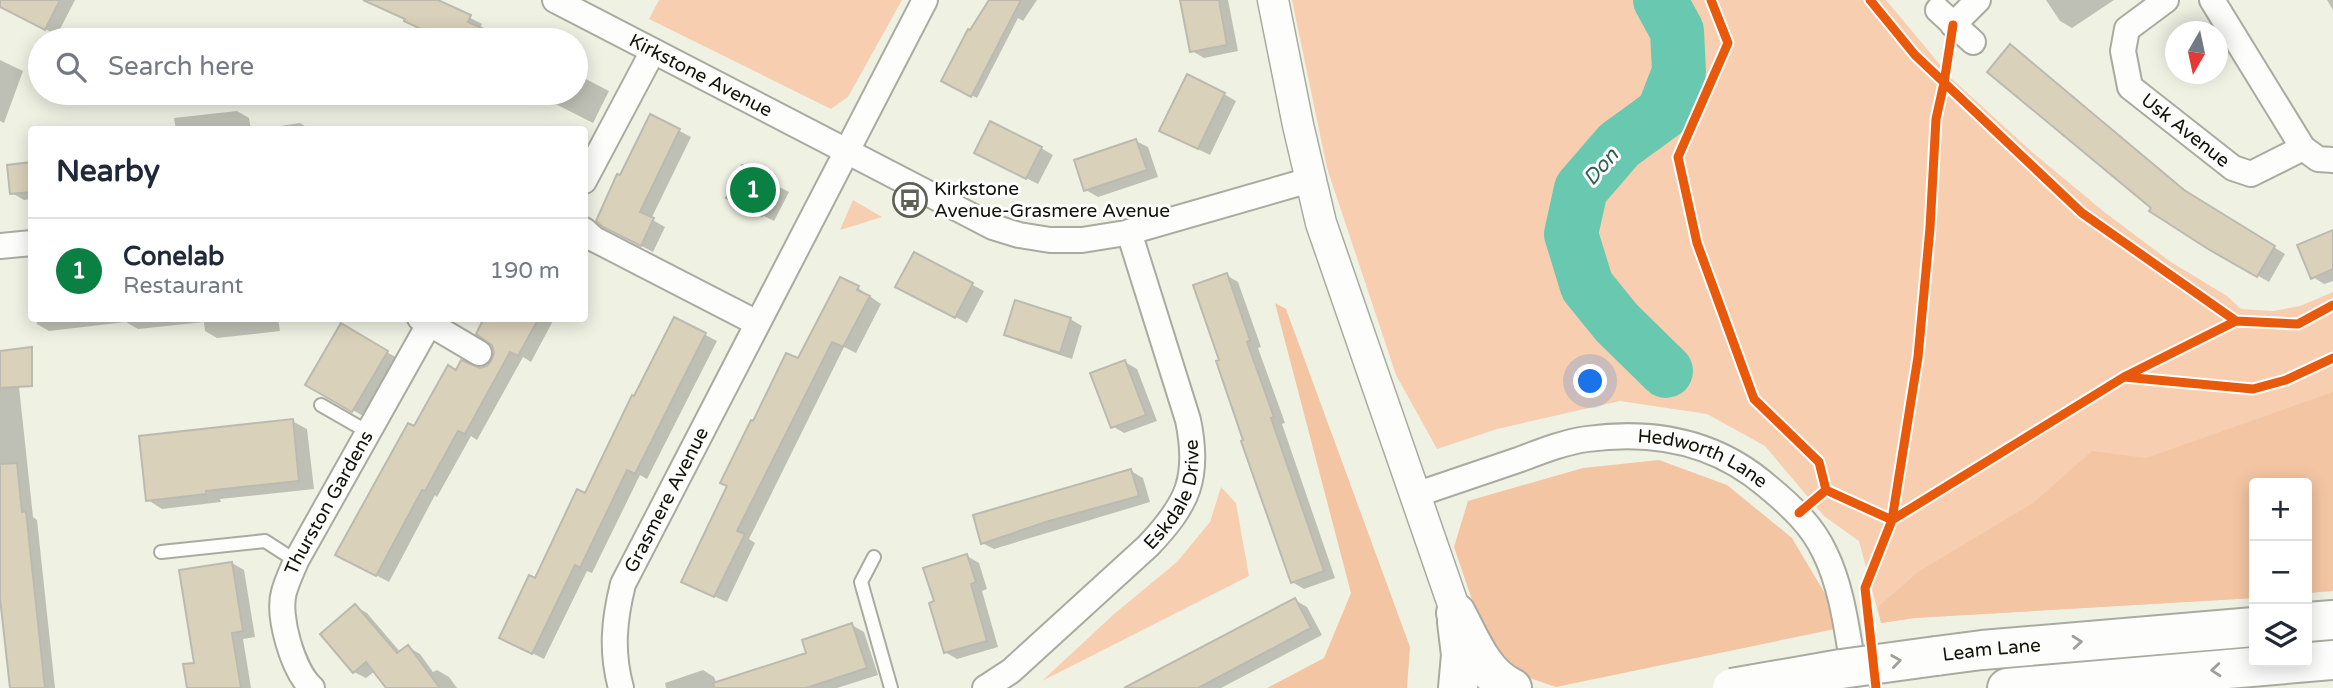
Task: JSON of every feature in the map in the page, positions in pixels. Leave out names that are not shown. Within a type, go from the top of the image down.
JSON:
[{"type":"highway","points":[[1456,613],[1461,654],[1458,688]]},
{"type":"highway","points":[[1456,613],[1490,671],[1512,688]]},
{"type":"highway","points":[[2312,622],[2333,620]]},
{"type":"highway","name":"Leam Lane","points":[[1732,688],[1841,669],[1982,650],[2249,627]]},
{"type":"highway","name":"Leam Lane","points":[[2007,688],[2333,660]]},
{"type":"street","name":"Kirkstone Avenue","points":[[555,0],[993,227],[1019,235],[1049,240],[1082,240],[1129,232],[1310,180]]},
{"type":"street","points":[[848,152],[925,0]]},
{"type":"street","points":[[1273,0],[1321,223],[1456,613]]},
{"type":"street","points":[[1973,43],[1946,17],[1978,0]]},
{"type":"street","name":"Usk Avenue","points":[[2166,0],[2127,29],[2123,51],[2130,87],[2233,168],[2251,174],[2303,148]]},
{"type":"street","points":[[2212,0],[2303,148],[2318,159],[2333,160]]},
{"type":"street","points":[[588,173],[653,51]]},
{"type":"street","name":"Grasmere Avenue","points":[[621,688],[613,643],[623,584],[848,152]]},
{"type":"street","name":"Eskdale Drive","points":[[985,688],[1011,671],[1148,546],[1168,526],[1183,502],[1191,476],[1194,449],[1188,420],[1129,232]]},
{"type":"street","points":[[588,234],[757,323]]},
{"type":"street","points":[[0,246],[28,243]]},
{"type":"street","name":"Thurston Gardens","points":[[312,688],[302,679],[286,638],[283,594],[296,561],[368,432],[423,322]]},
{"type":"street","points":[[426,322],[479,353]]},
{"type":"street","name":"Hedworth Lane","points":[[1415,495],[1585,439],[1659,436],[1692,444],[1725,457],[1759,479],[1799,513],[1825,553],[1839,592],[1857,688]]},
{"type":"lane","points":[[321,405],[368,432]]},
{"type":"lane","points":[[162,552],[265,541],[296,561]]},
{"type":"lane","points":[[874,557],[861,582],[891,688]]},
{"type":"shaded area","points":[[659,0],[902,0],[848,97],[831,109],[649,19]]},
{"type":"shaded area","points":[[1292,0],[1886,0],[1952,79],[2032,152],[2103,211],[2171,262],[2227,296],[2241,309],[2273,311],[2300,306],[2333,292],[2333,591],[2312,593],[2312,478],[2249,478],[2249,598],[1914,618],[1881,623],[1859,541],[1824,516],[1765,446],[1707,414],[1620,401],[1497,429],[1437,449],[1396,375],[1327,168]]},
{"type":"shaded area","points":[[853,200],[882,217],[840,230]]},
{"type":"shaded area","points":[[1275,303],[1286,309],[1410,647],[1407,688],[1267,688],[1324,658],[1351,593]]},
{"type":"shaded area","points":[[2333,392],[2333,591],[2312,593],[2312,478],[2249,478],[2249,598],[1914,618],[1881,623],[1878,607],[1918,572],[2033,503],[2092,451],[2146,458]]},
{"type":"shaded area","points":[[1659,460],[1727,485],[1792,538],[1827,597],[1835,629],[1556,687],[1524,676],[1484,635],[1454,547],[1468,501],[1583,468]]},
{"type":"shaded area","points":[[1221,487],[1236,503],[1249,576],[1042,681],[1114,614],[1177,562],[1210,522]]},
{"type":"building","points":[[0,0],[60,0],[46,28],[0,7]]},
{"type":"building","points":[[363,0],[438,0],[471,15],[468,22],[482,28],[419,28],[404,21],[405,19]]},
{"type":"building","points":[[989,0],[1021,0],[971,97],[941,81],[968,29],[970,30]]},
{"type":"building","points":[[1180,0],[1219,0],[1227,45],[1190,52]]},
{"type":"building","points":[[2010,44],[2184,190],[2275,246],[2257,277],[2149,211],[2151,208],[1987,72]]},
{"type":"building","points":[[1187,74],[1225,93],[1198,149],[1159,131]]},
{"type":"building","points":[[650,114],[680,129],[640,212],[654,218],[641,246],[596,221],[617,174],[620,175]]},
{"type":"building","points":[[990,121],[1042,147],[1026,179],[974,153]]},
{"type":"building","points":[[1136,139],[1147,170],[1084,191],[1074,160]]},
{"type":"building","points":[[28,162],[28,192],[10,194],[7,165]]},
{"type":"building","points":[[742,165],[778,183],[762,216],[726,198]]},
{"type":"building","points":[[2333,230],[2333,269],[2311,279],[2297,245]]},
{"type":"building","points":[[914,252],[973,283],[955,318],[895,287]]},
{"type":"building","points":[[1227,273],[1250,340],[1247,342],[1274,417],[1271,418],[1324,571],[1291,583],[1241,441],[1243,440],[1216,361],[1219,360],[1193,285]]},
{"type":"building","points":[[840,277],[859,286],[857,290],[870,296],[843,347],[832,342],[737,531],[745,534],[714,597],[681,582],[727,486],[720,483],[751,420],[753,421],[786,353],[798,358]]},
{"type":"building","points":[[1015,300],[1071,318],[1060,353],[1004,335]]},
{"type":"building","points":[[674,317],[706,333],[635,474],[627,470],[580,568],[575,565],[532,654],[499,638],[529,575],[535,578],[577,489],[585,493],[632,395],[634,396]]},
{"type":"building","points":[[482,322],[537,322],[518,356],[510,352],[465,434],[458,431],[425,491],[422,490],[376,576],[335,555],[408,423],[414,426],[448,365],[456,370],[461,360],[480,368],[491,361],[494,353],[492,345],[476,334]]},
{"type":"building","points":[[341,323],[388,351],[352,412],[305,385]]},
{"type":"building","points":[[32,347],[32,386],[0,388],[0,351]]},
{"type":"building","points":[[1125,360],[1146,415],[1111,428],[1090,373]]},
{"type":"building","points":[[293,419],[299,481],[206,491],[206,494],[146,501],[139,436]]},
{"type":"building","points":[[17,463],[22,512],[26,511],[45,688],[10,688],[0,598],[0,464]]},
{"type":"building","points":[[1131,469],[1139,496],[1049,521],[981,544],[973,515]]},
{"type":"building","points":[[967,554],[976,582],[971,584],[987,641],[944,653],[929,603],[934,601],[923,568]]},
{"type":"building","points":[[232,562],[243,631],[232,633],[241,688],[187,688],[183,664],[194,663],[179,570]]},
{"type":"building","points":[[1295,598],[1311,628],[1198,688],[1124,688]]},
{"type":"building","points":[[355,604],[397,653],[408,645],[440,688],[386,688],[366,662],[353,673],[320,634]]},
{"type":"building","points":[[852,623],[867,668],[806,688],[714,688],[713,683],[806,653],[802,640]]},
{"type":"waterway","name":"Don","points":[[1660,0],[1677,31],[1679,72],[1663,113],[1619,145],[1581,189],[1571,234],[1587,286],[1617,323],[1666,371]]},
{"type":"cycle path","points":[[1711,0],[1728,43],[1678,157],[1697,243],[1754,399],[1819,462],[1826,490],[1799,513]]},
{"type":"cycle path","points":[[1870,0],[1915,55],[2082,213],[2236,321],[2298,324],[2333,305]]},
{"type":"cycle path","points":[[1876,688],[1865,588],[1892,520],[1918,357],[1930,228],[1936,119],[1953,25]]},
{"type":"cycle path","points":[[2124,377],[2236,321]]},
{"type":"cycle path","points":[[1826,490],[1892,520],[2124,377],[2253,389],[2286,380],[2333,358]]},
{"type":"place","name":"Conelab","points":[[753,190]]},
{"type":"place","name":"Kirkstone Avenue-Grasmere Avenue","points":[[910,200]]}]
